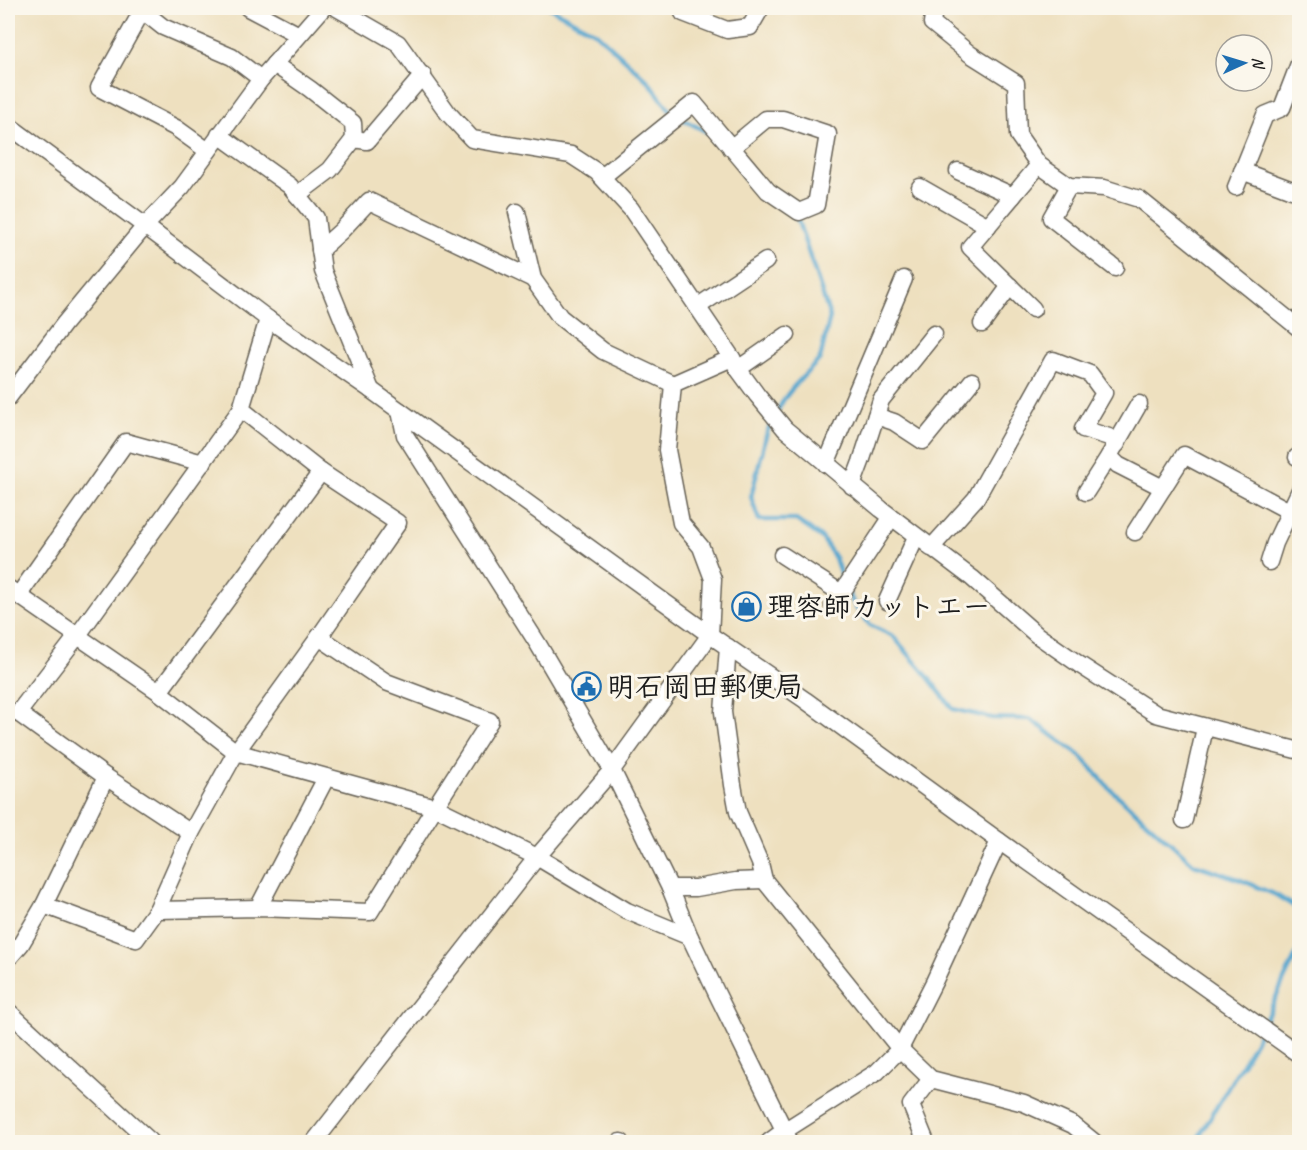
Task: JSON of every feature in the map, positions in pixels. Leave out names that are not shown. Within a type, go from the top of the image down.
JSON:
[{"type":"street","points":[[248,8],[300,35]]},
{"type":"street","points":[[8,398],[64,324],[145,226],[182,187],[261,79],[323,8]]},
{"type":"street","points":[[337,8],[398,43],[448,113],[472,139],[571,155],[597,172],[631,209],[757,395],[785,429],[891,518],[972,578],[1037,635],[1156,714],[1299,752]]},
{"type":"street","points":[[683,13],[727,30],[750,27],[761,8]]},
{"type":"street","points":[[934,8],[932,23],[970,54],[1016,83],[1018,135],[1039,165],[1069,186],[1104,188],[1138,199],[1299,329]]},
{"type":"street","points":[[208,151],[176,128],[99,88],[141,9],[163,27],[232,57],[261,79]]},
{"type":"street","points":[[1236,187],[1265,115],[1282,108],[1299,61]]},
{"type":"street","points":[[274,64],[353,123],[354,139],[330,170],[297,195]]},
{"type":"street","points":[[354,139],[367,141],[423,75]]},
{"type":"street","points":[[602,177],[694,104],[731,148],[768,191],[799,212],[816,204],[828,134],[783,119],[766,119],[731,148]]},
{"type":"street","points":[[8,125],[268,318],[1299,1054]]},
{"type":"street","points":[[219,135],[290,186],[316,218],[322,271],[371,390]]},
{"type":"street","points":[[1033,309],[970,247],[1039,165]]},
{"type":"street","points":[[958,171],[1013,196]]},
{"type":"street","points":[[1242,171],[1299,193]]},
{"type":"street","points":[[1069,186],[1051,218],[1115,268]]},
{"type":"street","points":[[920,187],[988,226]]},
{"type":"street","points":[[320,250],[369,201],[533,279]]},
{"type":"street","points":[[517,212],[533,279],[560,317],[603,351],[673,384],[735,363],[787,335]]},
{"type":"street","points":[[698,307],[766,261]]},
{"type":"street","points":[[826,464],[904,279]]},
{"type":"street","points":[[982,324],[1010,286]]},
{"type":"street","points":[[191,833],[106,777],[18,713],[78,635],[241,409],[268,318]]},
{"type":"street","points":[[852,486],[881,400],[934,334]]},
{"type":"street","points":[[931,548],[976,498],[1053,360],[1090,374],[1104,393],[1083,429],[1108,437],[1118,465],[1163,488]]},
{"type":"street","points":[[876,416],[894,422],[923,441],[972,381]]},
{"type":"street","points":[[314,1143],[537,857],[612,770],[710,635],[713,579],[701,547],[681,523],[667,450],[673,384]]},
{"type":"street","points":[[1086,492],[1139,404]]},
{"type":"street","points":[[44,905],[136,939],[157,910],[191,833],[236,752],[398,523],[321,472],[241,409]]},
{"type":"street","points":[[400,411],[405,435],[538,644],[612,770],[787,1137]]},
{"type":"street","points":[[203,463],[126,442],[13,592],[159,692],[236,752],[435,807],[537,857],[627,911],[690,937]]},
{"type":"street","points":[[1135,532],[1184,455],[1289,511]]},
{"type":"street","points":[[159,692],[321,472]]},
{"type":"street","points":[[1269,562],[1299,490]]},
{"type":"street","points":[[782,555],[837,599],[891,518]]},
{"type":"street","points":[[886,601],[916,537]]},
{"type":"street","points":[[157,910],[258,908],[370,912],[490,722],[386,682],[319,637]]},
{"type":"street","points":[[728,647],[723,712],[733,785],[738,812],[760,863],[764,880],[900,1048],[931,1079],[1023,1103],[1073,1125],[1094,1143]]},
{"type":"street","points":[[1184,820],[1205,728]]},
{"type":"street","points":[[8,959],[21,944],[44,905],[106,777]]},
{"type":"street","points":[[258,908],[326,778]]},
{"type":"street","points":[[770,1143],[787,1137],[877,1072],[900,1048],[934,982],[999,841]]},
{"type":"street","points":[[670,888],[696,888],[736,881],[764,880]]},
{"type":"street","points":[[8,1011],[151,1143]]},
{"type":"street","points":[[926,1143],[911,1105],[931,1079]]},
{"type":"waterway","points":[[550,8],[596,33],[648,81],[673,114]]},
{"type":"waterway","points":[[680,118],[713,135]]},
{"type":"waterway","points":[[740,170],[754,185]]},
{"type":"waterway","points":[[777,412],[795,385],[820,359],[830,317],[797,218],[794,216]]},
{"type":"waterway","points":[[773,420],[767,432],[751,497],[759,520],[796,520],[822,538],[835,558],[843,582]]},
{"type":"waterway","points":[[848,592],[856,608],[870,625],[893,636],[953,709],[992,718],[1030,719],[1081,756],[1109,788],[1194,864],[1276,895],[1300,910]]},
{"type":"waterway","points":[[1196,1142],[1255,1042],[1300,946]]},
{"type":"place","name":"理容師カットエー","points":[[746,606]]},
{"type":"place","name":"明石岡田郵便局","points":[[586,686]]}]
